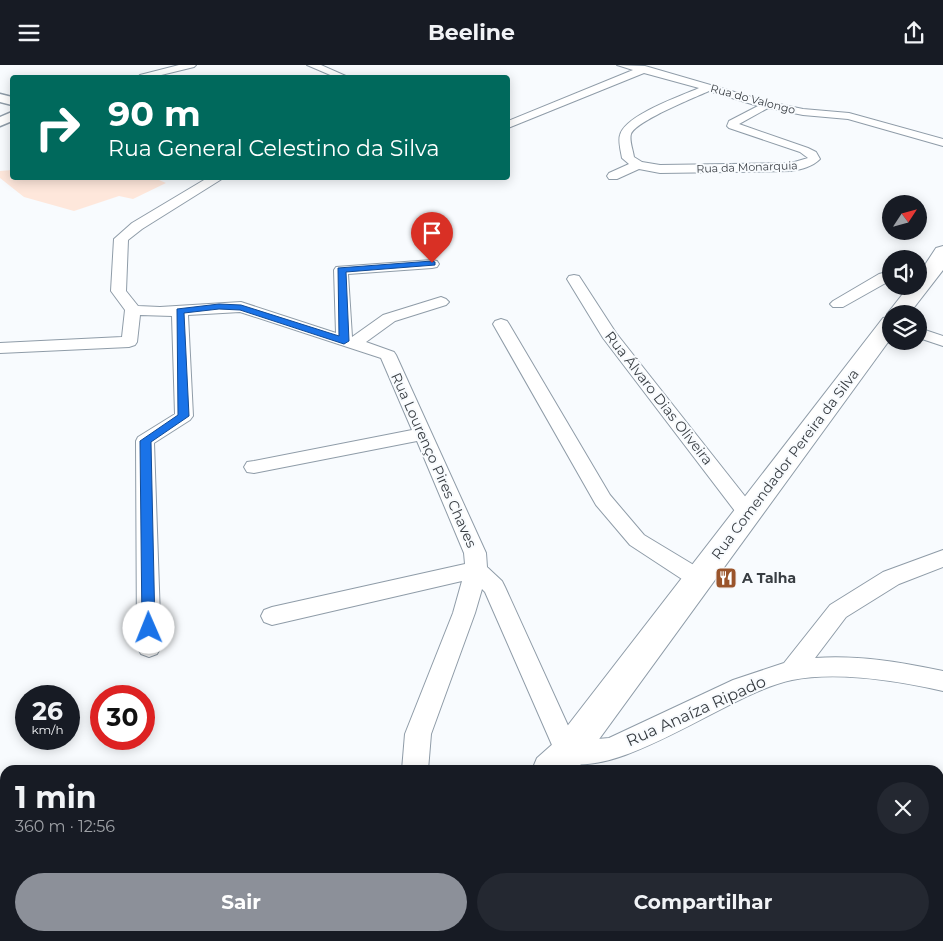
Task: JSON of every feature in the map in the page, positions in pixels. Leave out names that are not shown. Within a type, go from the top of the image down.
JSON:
[{"type":"main road","points":[[927,275],[938,263],[943,252]]},
{"type":"main road","name":"Rua Comendador Pereira da Silva","points":[[559,762],[882,335]]},
{"type":"street","points":[[151,75],[191,65]]},
{"type":"street","points":[[312,65],[338,75]]},
{"type":"street","name":"Rua do Valongo","points":[[622,65],[709,87],[767,105],[803,112],[849,116],[943,143]]},
{"type":"street","points":[[510,124],[654,65]]},
{"type":"street","points":[[638,165],[628,158],[625,135],[630,127],[640,119],[709,87]]},
{"type":"street","name":"Rua da Monarquia","points":[[638,165],[660,169],[791,167],[810,163],[814,159],[812,154],[804,150],[733,126],[733,123],[767,105]]},
{"type":"street","points":[[613,175],[638,165]]},
{"type":"street","points":[[0,348],[128,342],[134,310],[118,291],[121,239],[137,226],[214,180]]},
{"type":"street","points":[[432,263],[341,270],[349,342],[389,318],[442,301]]},
{"type":"street","points":[[838,304],[882,278]]},
{"type":"street","name":"Rua Álvaro Dias Oliveira","points":[[574,279],[609,335],[748,514]]},
{"type":"street","name":"Rua Lourenço Pires Chaves","points":[[134,310],[153,313],[219,306],[241,307],[388,355],[474,553],[476,570],[464,613],[418,734],[415,765]]},
{"type":"street","points":[[149,647],[145,441],[184,416],[180,311]]},
{"type":"street","points":[[501,324],[603,500],[637,540],[699,579]]},
{"type":"street","points":[[927,336],[943,341]]},
{"type":"street","points":[[254,467],[423,434]]},
{"type":"street","points":[[792,670],[838,611],[891,578],[943,557]]},
{"type":"street","points":[[272,616],[476,570],[494,587],[559,762]]},
{"type":"street","name":"Rua Anaíza Ripado","points":[[559,762],[610,750],[742,687],[792,670],[835,667],[897,671],[943,681]]},
{"type":"shaded area","points":[[10,170],[10,180],[159,180],[166,183],[133,199],[119,196],[74,211],[24,197],[0,178],[0,171]]},
{"type":"place","name":"A Talha","points":[[726,578]]},
{"type":"route","points":[[149,628],[145,441],[184,416],[180,311],[219,306],[241,307],[344,341],[341,270],[432,263]]}]
